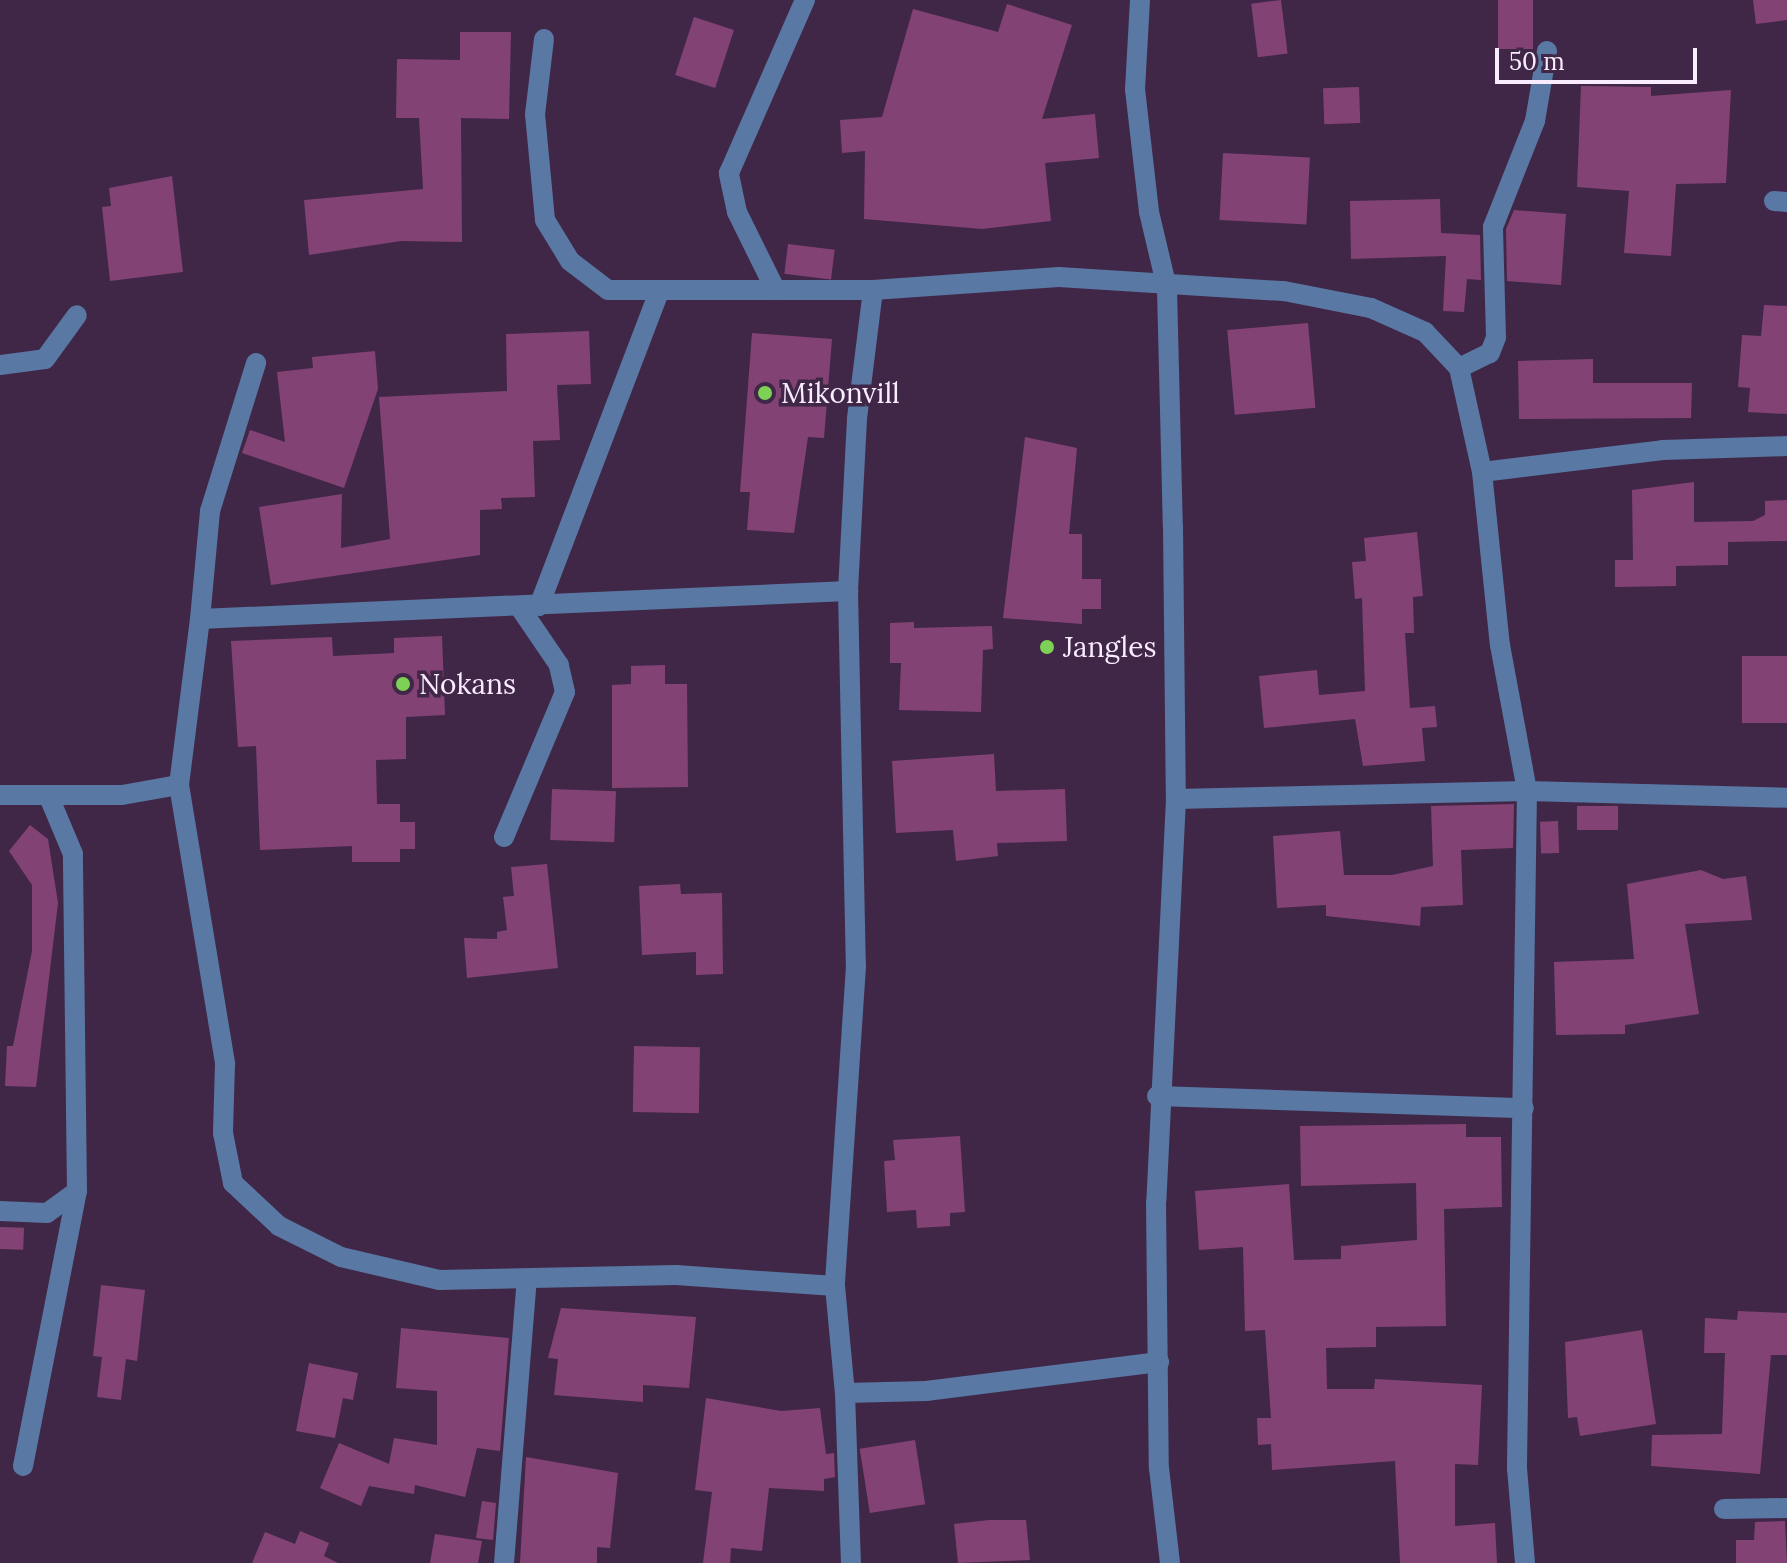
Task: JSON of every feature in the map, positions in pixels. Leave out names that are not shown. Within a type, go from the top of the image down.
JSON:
[{"type":"street","points":[[775,289],[737,212],[729,173],[805,0]]},
{"type":"street","points":[[1140,0],[1135,89],[1149,212],[1167,288],[1176,799],[1157,1096],[1159,1468],[1170,1563]]},
{"type":"street","points":[[544,39],[535,114],[545,220],[570,261],[608,290],[873,290],[1059,277],[1167,288],[1284,291],[1371,308],[1425,332],[1459,368],[1482,472],[1500,645],[1527,791],[1517,1468],[1525,1563]]},
{"type":"street","points":[[1459,368],[1490,353],[1496,337],[1493,227],[1535,121],[1547,51]]},
{"type":"street","points":[[851,1563],[845,1393],[835,1286],[856,966],[848,591],[857,419],[873,290]]},
{"type":"street","points":[[504,837],[565,692],[559,665],[530,608],[659,292]]},
{"type":"street","points":[[0,365],[45,359],[77,315]]},
{"type":"street","points":[[256,363],[210,511],[179,785],[225,1064],[223,1133],[233,1183],[279,1226],[341,1257],[439,1280],[676,1275],[835,1286]]},
{"type":"street","points":[[1482,472],[1663,450],[1787,446]]},
{"type":"street","points":[[200,619],[330,610],[530,608],[848,591]]},
{"type":"street","points":[[0,795],[49,797],[179,785]]},
{"type":"street","points":[[1176,799],[1527,791],[1787,798]]},
{"type":"street","points":[[23,1466],[77,1191],[73,854],[49,797]]},
{"type":"street","points":[[1157,1096],[1524,1108]]},
{"type":"street","points":[[0,1211],[47,1213],[77,1191]]},
{"type":"street","points":[[504,1563],[527,1280]]},
{"type":"street","points":[[845,1393],[926,1391],[1159,1362]]},
{"type":"street","points":[[1724,1509],[1787,1508]]},
{"type":"building","points":[[1281,0],[1288,54],[1258,57],[1251,4]]},
{"type":"building","points":[[1498,0],[1533,0],[1533,49],[1498,49]]},
{"type":"building","points":[[1753,0],[1787,0],[1787,20],[1756,24]]},
{"type":"building","points":[[1007,4],[1072,25],[1042,119],[1095,114],[1099,158],[1045,163],[1051,221],[982,229],[864,219],[865,151],[842,153],[840,120],[882,117],[913,9],[998,32]]},
{"type":"building","points":[[694,17],[734,30],[715,88],[675,75]]},
{"type":"building","points":[[460,32],[511,32],[509,119],[461,118],[462,242],[401,241],[309,255],[304,200],[423,189],[419,118],[396,118],[397,59],[460,60]]},
{"type":"building","points":[[1581,86],[1651,87],[1651,96],[1731,90],[1726,183],[1676,184],[1671,256],[1624,253],[1629,191],[1577,187]]},
{"type":"building","points":[[1359,87],[1360,123],[1324,124],[1323,88]]},
{"type":"building","points":[[1223,153],[1310,158],[1306,224],[1219,220]]},
{"type":"building","points":[[172,176],[183,272],[110,281],[102,207],[111,206],[109,188]]},
{"type":"building","points":[[1440,199],[1441,233],[1480,235],[1481,280],[1467,279],[1464,312],[1443,311],[1446,256],[1351,259],[1350,201]]},
{"type":"building","points":[[1514,210],[1566,214],[1561,285],[1507,281],[1506,229]]},
{"type":"building","points":[[788,244],[835,250],[831,280],[784,274]]},
{"type":"building","points":[[1764,305],[1787,306],[1787,414],[1748,412],[1750,388],[1738,387],[1742,335],[1761,336]]},
{"type":"building","points":[[1308,323],[1315,408],[1235,415],[1227,330]]},
{"type":"building","points":[[589,331],[591,384],[557,385],[560,440],[533,441],[535,497],[501,498],[502,509],[480,510],[480,555],[271,585],[259,507],[342,494],[341,548],[390,539],[379,397],[507,391],[506,334]]},
{"type":"building","points":[[752,333],[832,339],[824,438],[808,437],[794,533],[747,530],[750,492],[740,492]]},
{"type":"building","points":[[375,351],[378,389],[344,488],[242,453],[250,430],[285,442],[277,372],[313,368],[312,357]]},
{"type":"building","points":[[1593,359],[1593,383],[1692,383],[1691,418],[1519,419],[1518,361]]},
{"type":"building","points":[[1025,437],[1077,448],[1069,534],[1082,534],[1082,579],[1101,579],[1101,609],[1082,609],[1082,624],[1003,618]]},
{"type":"building","points":[[1694,482],[1694,522],[1753,521],[1765,515],[1765,501],[1787,500],[1787,541],[1728,542],[1728,565],[1676,566],[1676,586],[1615,587],[1615,560],[1633,560],[1632,490]]},
{"type":"building","points":[[1417,532],[1423,596],[1413,597],[1414,633],[1405,633],[1410,708],[1435,706],[1437,727],[1422,728],[1425,761],[1363,766],[1355,719],[1264,728],[1259,676],[1317,670],[1319,695],[1365,691],[1362,598],[1355,599],[1352,562],[1366,561],[1364,538]]},
{"type":"building","points":[[914,622],[914,628],[992,626],[993,649],[983,650],[981,712],[899,710],[901,663],[890,663],[890,623]]},
{"type":"building","points":[[442,636],[445,715],[406,717],[406,759],[376,760],[377,804],[400,804],[400,822],[415,822],[415,849],[400,849],[400,862],[352,862],[352,846],[260,850],[256,746],[238,747],[231,641],[332,637],[333,656],[394,653],[394,638]]},
{"type":"building","points":[[1742,656],[1787,656],[1787,723],[1742,723]]},
{"type":"building","points":[[665,665],[665,684],[687,684],[688,787],[612,788],[612,685],[631,684],[631,666]]},
{"type":"building","points":[[994,754],[996,791],[1065,789],[1067,841],[997,843],[998,856],[956,861],[953,830],[896,833],[892,761]]},
{"type":"building","points":[[552,789],[616,791],[614,842],[550,840]]},
{"type":"building","points":[[1514,804],[1513,848],[1461,850],[1463,905],[1421,907],[1420,926],[1326,916],[1326,905],[1277,908],[1273,836],[1340,831],[1344,875],[1392,875],[1433,866],[1431,806]]},
{"type":"building","points":[[1577,806],[1618,806],[1618,830],[1577,830]]},
{"type":"building","points":[[1558,821],[1559,853],[1541,854],[1540,822]]},
{"type":"building","points":[[30,825],[48,839],[58,903],[36,1087],[5,1086],[7,1046],[13,1046],[32,951],[32,885],[9,851]]},
{"type":"building","points":[[547,864],[558,968],[467,978],[464,938],[497,939],[497,932],[507,930],[503,897],[514,896],[511,867]]},
{"type":"building","points":[[1701,870],[1723,879],[1746,876],[1752,920],[1685,924],[1699,1014],[1625,1025],[1625,1034],[1556,1035],[1554,962],[1634,959],[1627,884]]},
{"type":"building","points":[[680,884],[681,894],[722,893],[723,974],[696,975],[696,952],[642,955],[639,886]]},
{"type":"building","points":[[634,1046],[700,1047],[699,1113],[633,1112]]},
{"type":"building","points":[[1466,1124],[1466,1137],[1501,1137],[1502,1207],[1444,1209],[1446,1326],[1376,1327],[1376,1347],[1326,1348],[1327,1389],[1374,1389],[1375,1379],[1482,1385],[1478,1465],[1455,1464],[1455,1526],[1495,1523],[1497,1563],[1400,1563],[1395,1461],[1272,1470],[1271,1444],[1258,1445],[1257,1418],[1271,1418],[1265,1330],[1245,1331],[1243,1247],[1199,1250],[1195,1191],[1289,1184],[1294,1260],[1341,1259],[1341,1246],[1417,1240],[1416,1183],[1301,1186],[1300,1126]]},
{"type":"building","points":[[960,1136],[965,1212],[950,1213],[950,1226],[917,1228],[916,1210],[887,1212],[884,1161],[895,1160],[893,1140]]},
{"type":"building","points":[[0,1227],[24,1228],[23,1250],[0,1249]]},
{"type":"building","points":[[101,1285],[145,1290],[137,1361],[126,1359],[121,1400],[97,1397],[102,1357],[93,1356]]},
{"type":"building","points":[[561,1308],[696,1317],[689,1388],[643,1385],[643,1402],[554,1395],[558,1359],[548,1358]]},
{"type":"building","points":[[1738,1311],[1787,1313],[1787,1355],[1771,1355],[1760,1474],[1651,1466],[1652,1435],[1722,1434],[1725,1353],[1704,1353],[1705,1318],[1737,1320]]},
{"type":"building","points":[[401,1328],[509,1338],[500,1451],[477,1448],[465,1497],[415,1485],[414,1494],[369,1486],[361,1506],[320,1488],[339,1443],[389,1464],[394,1438],[437,1445],[437,1391],[396,1388]]},
{"type":"building","points":[[1642,1330],[1656,1424],[1580,1436],[1577,1417],[1568,1418],[1565,1342]]},
{"type":"building","points":[[309,1363],[358,1373],[353,1400],[343,1398],[335,1438],[296,1431]]},
{"type":"building","points":[[706,1398],[781,1411],[820,1408],[826,1454],[834,1453],[835,1477],[824,1479],[824,1491],[769,1488],[762,1551],[731,1548],[730,1563],[703,1563],[712,1492],[695,1490]]},
{"type":"building","points":[[915,1440],[925,1504],[870,1513],[860,1449]]},
{"type":"building","points":[[526,1457],[618,1473],[610,1548],[597,1547],[597,1563],[520,1563]]},
{"type":"building","points":[[482,1501],[496,1503],[493,1540],[476,1538]]},
{"type":"building","points":[[1026,1520],[1030,1560],[958,1563],[954,1524]]},
{"type":"building","points":[[1785,1521],[1787,1563],[1736,1563],[1736,1540],[1754,1540],[1755,1522]]},
{"type":"building","points":[[300,1531],[329,1543],[324,1556],[338,1563],[252,1563],[265,1532],[295,1544]]},
{"type":"building","points":[[435,1534],[482,1541],[478,1563],[430,1563]]},
{"type":"place","name":"Mikonvill","points":[[765,393]]},
{"type":"place","name":"Jangles","points":[[1047,647]]},
{"type":"place","name":"Nokans","points":[[403,684]]}]
